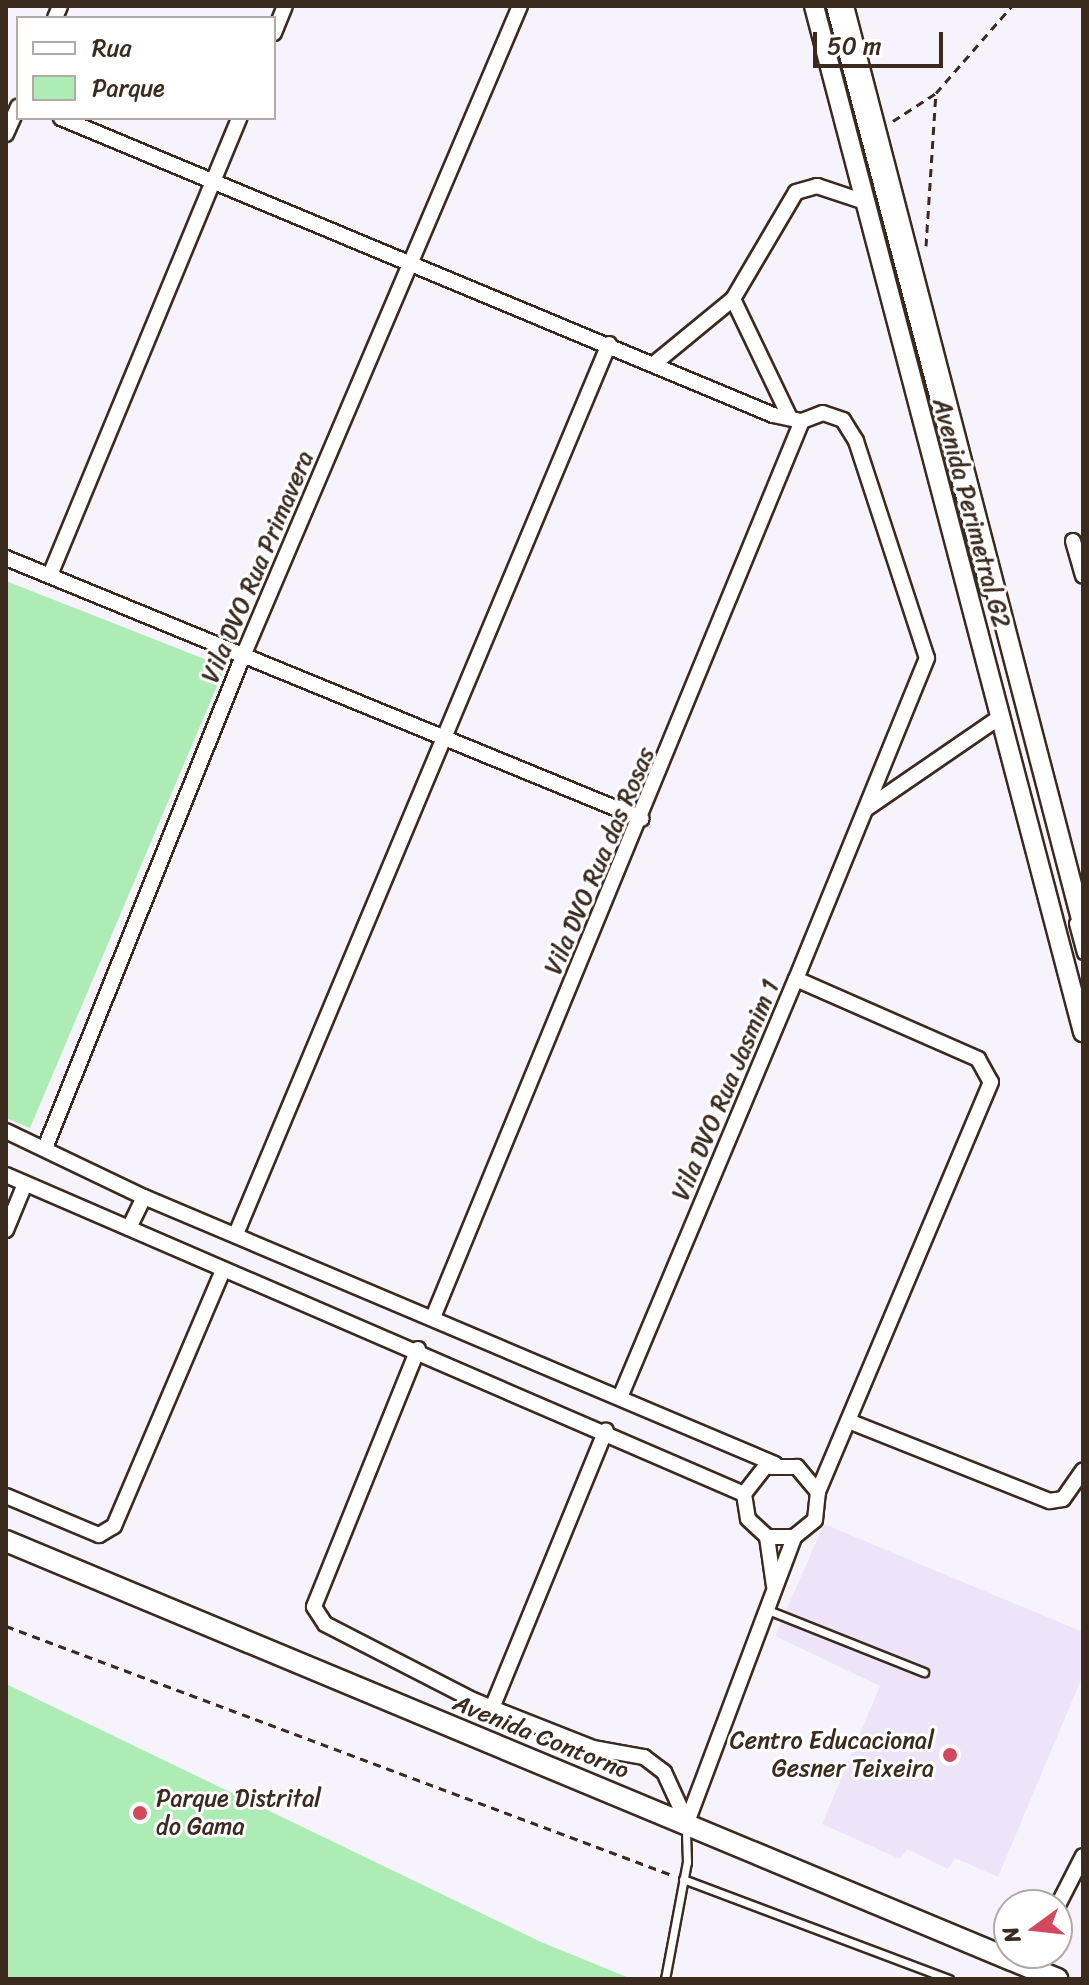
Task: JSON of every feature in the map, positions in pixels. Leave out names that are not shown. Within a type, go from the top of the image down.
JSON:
[{"type":"main road","name":"Avenida Contorno","points":[[6,1541],[993,1945]]},
{"type":"street","points":[[276,28],[285,6]]},
{"type":"street","name":"Vila DVO Rua Primavera","points":[[45,1148],[243,656],[520,6]]},
{"type":"street","name":"Avenida Perimetral G2","points":[[814,6],[1000,717],[1037,793],[1083,927]]},
{"type":"street","points":[[832,6],[1037,793],[1083,953]]},
{"type":"street","name":"Avenida Perimetral G2","points":[[844,6],[914,271],[1037,793],[1083,1032]]},
{"type":"street","points":[[6,134],[16,112]]},
{"type":"street","points":[[66,120],[796,420],[834,415],[856,441],[927,658],[796,979]]},
{"type":"street","points":[[50,575],[238,120]]},
{"type":"street","points":[[655,363],[733,299],[796,192],[817,186],[865,202]]},
{"type":"street","points":[[733,299],[796,420]]},
{"type":"street","points":[[236,1234],[442,736],[609,344]]},
{"type":"street","name":"Vila DVO Rua das Rosas","points":[[434,1315],[642,819],[796,420]]},
{"type":"street","points":[[1083,547],[1073,541],[1083,576]]},
{"type":"street","points":[[6,558],[642,819]]},
{"type":"street","points":[[865,809],[1000,717]]},
{"type":"street","name":"Vila DVO Rua Jasmim 1","points":[[621,1395],[796,979],[978,1059],[991,1072],[851,1422],[818,1492]]},
{"type":"street","points":[[6,1131],[144,1197],[434,1315],[775,1464],[807,1473],[818,1492],[815,1520],[794,1537],[686,1822]]},
{"type":"street","points":[[6,1175],[223,1270],[606,1430],[744,1494]]},
{"type":"street","points":[[6,1230],[25,1184]]},
{"type":"street","points":[[129,1228],[144,1197]]},
{"type":"street","points":[[6,1496],[99,1535],[114,1526],[223,1270]]},
{"type":"street","points":[[418,1349],[314,1607],[325,1624],[492,1708],[593,1748],[644,1757],[664,1772],[686,1822]]},
{"type":"street","points":[[851,1422],[1050,1501],[1063,1499],[1083,1470]]},
{"type":"street","points":[[492,1708],[606,1430]]},
{"type":"street","points":[[775,1464],[755,1474],[744,1494],[748,1519],[767,1537],[775,1590]]},
{"type":"street","points":[[767,1537],[794,1537]]},
{"type":"street","points":[[1066,1889],[1083,1856]]},
{"type":"lane","points":[[768,1610],[924,1672]]},
{"type":"lane","points":[[665,1979],[683,1879],[686,1822]]},
{"type":"lane","points":[[683,1879],[949,1979]]},
{"type":"path","points":[[876,132],[936,93],[1012,6]]},
{"type":"path","points":[[914,271],[931,235],[925,181],[936,93]]},
{"type":"path","points":[[6,1626],[683,1879]]},
{"type":"shaded area","name":"Centro Educacional Gesner Teixeira","points":[[824,1524],[1083,1632],[1083,1675],[998,1877],[955,1858],[948,1869],[907,1849],[900,1859],[822,1824],[880,1686],[775,1636]]},
{"type":"green space","points":[[6,581],[225,667],[30,1128],[6,1118]]},
{"type":"green space","name":"Parque Distrital do Gama","points":[[6,1684],[541,1942],[632,1979],[6,1979]]},
{"type":"place","name":"Centro Educacional Gesner Teixeira","points":[[950,1755]]},
{"type":"place","name":"Parque Distrital do Gama","points":[[140,1813]]}]
